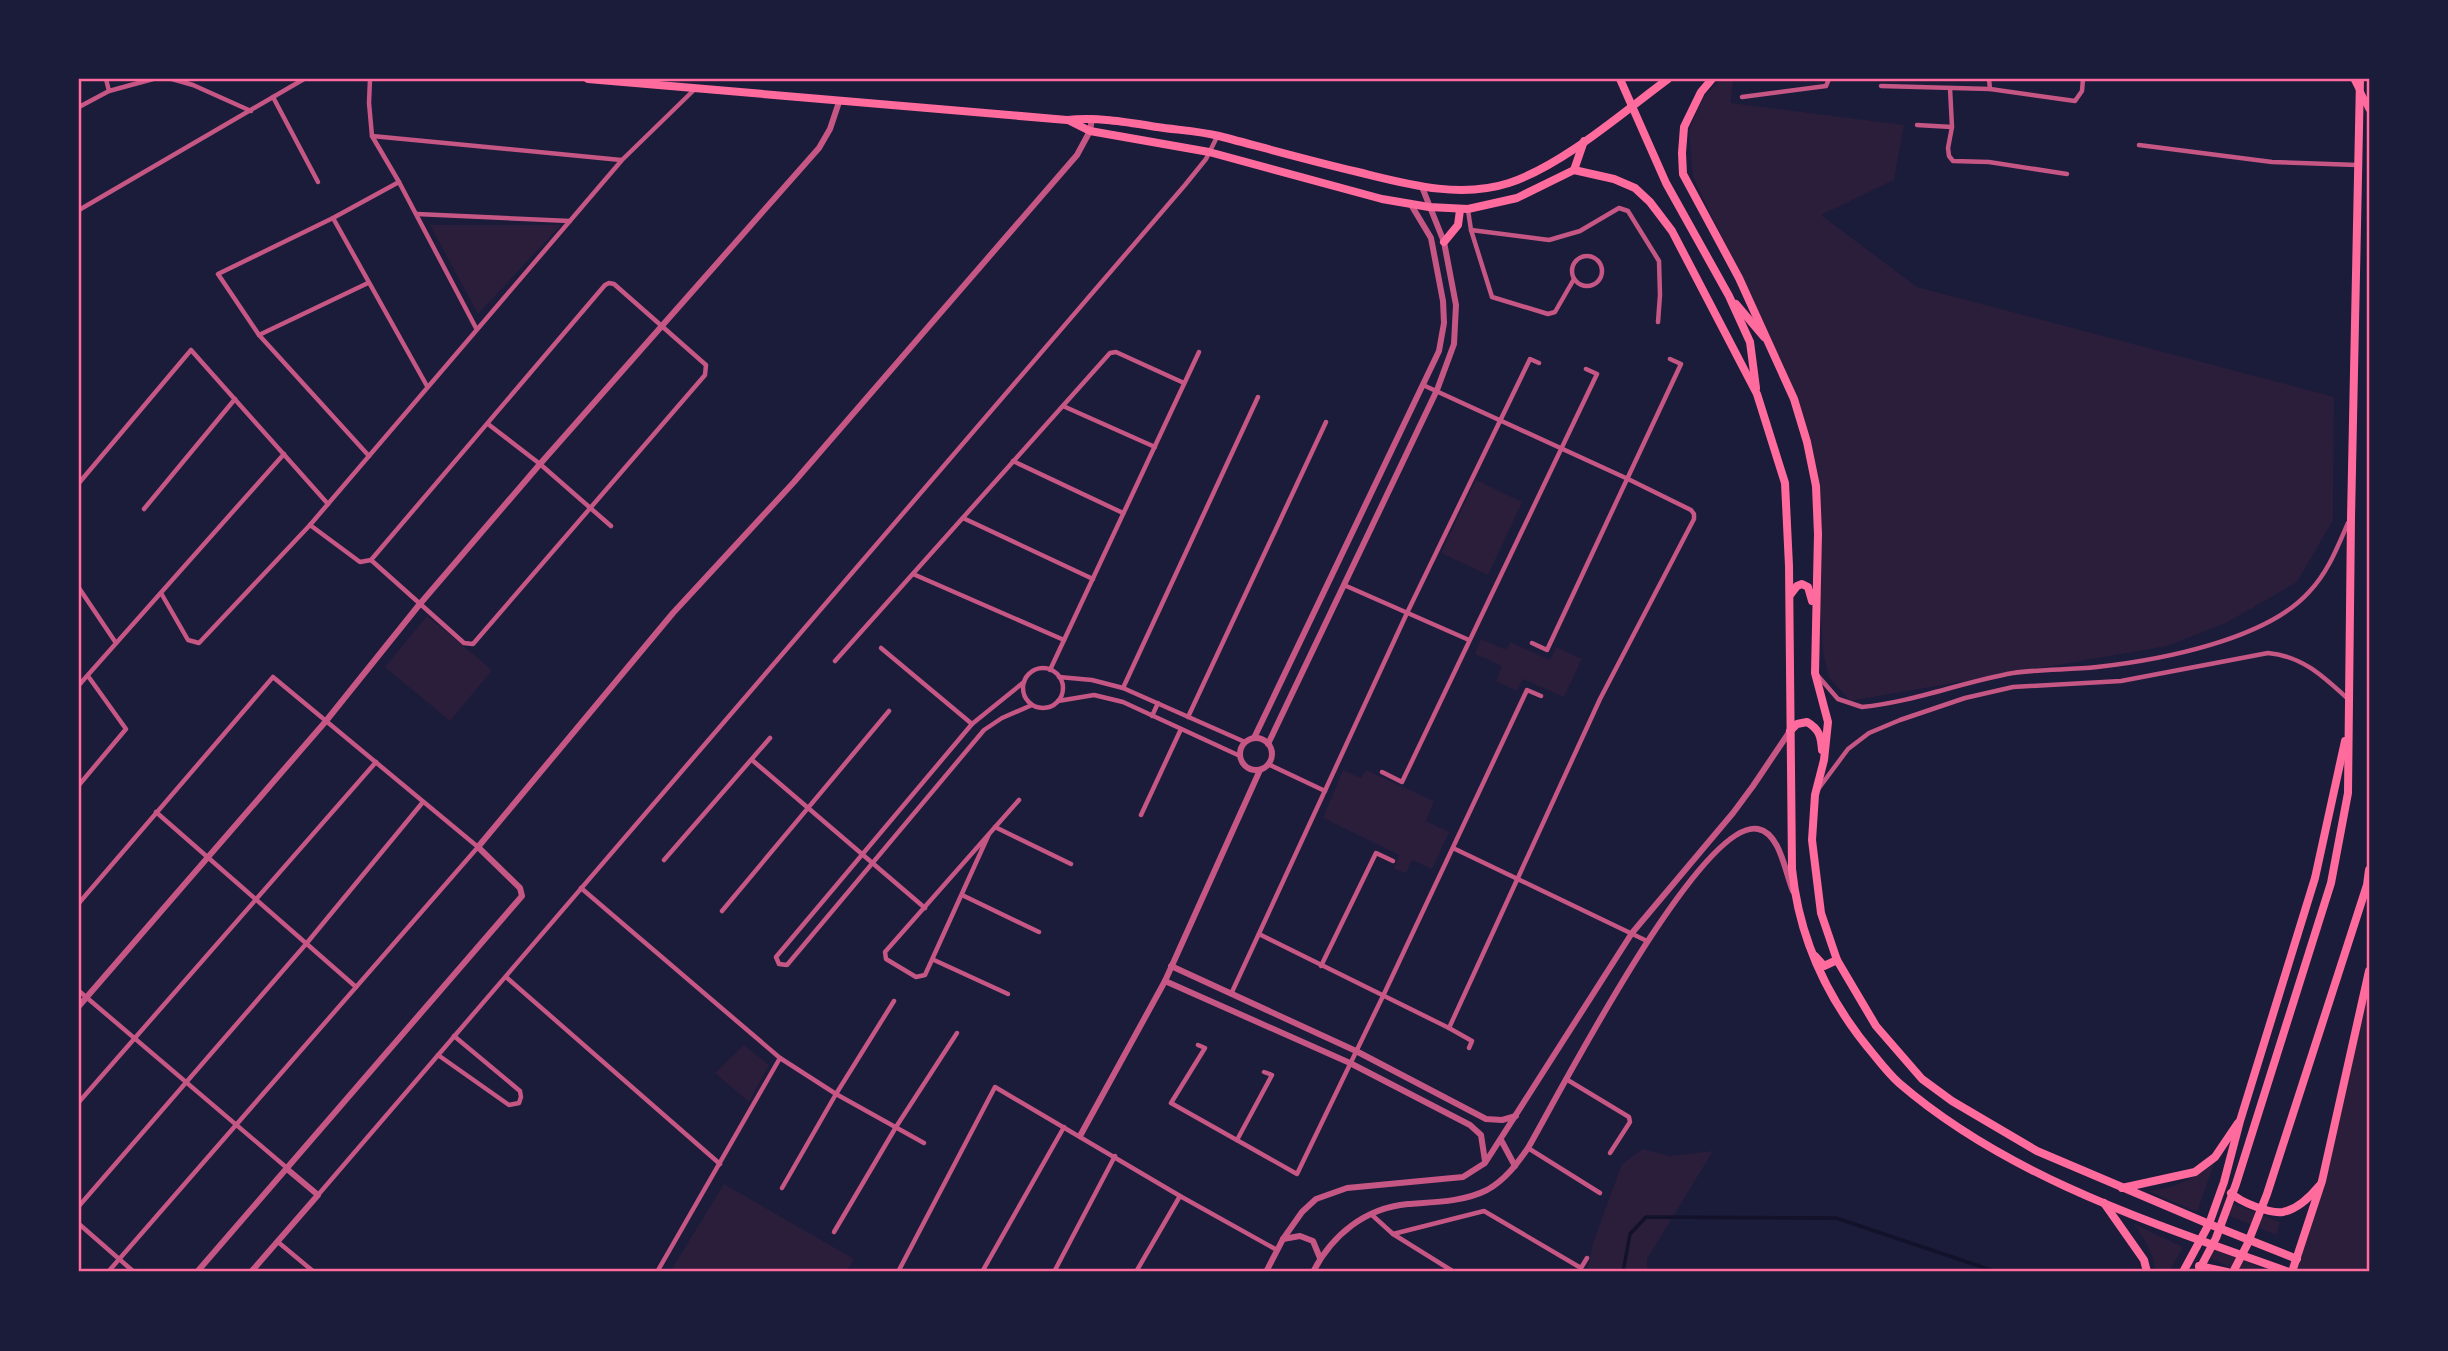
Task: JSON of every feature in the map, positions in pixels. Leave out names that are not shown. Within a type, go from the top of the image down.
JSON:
[{"type":"main road","points":[[587,79],[1067,120],[1092,118],[1218,136],[1422,187],[1481,189],[1509,183],[1542,168],[1584,141],[1668,79]]},
{"type":"main road","points":[[1620,79],[1666,184],[1729,296],[1751,342],[1757,394]]},
{"type":"main road","points":[[1712,79],[1701,92],[1684,127],[1684,174],[1739,278],[1794,399],[1816,486],[1818,534],[1815,673],[1828,722],[1824,760],[1815,795],[1812,840],[1821,913],[1837,960],[1875,1026],[1922,1079],[1952,1101],[2026,1145],[2122,1188],[2297,1259]]},
{"type":"main road","points":[[2354,79],[2369,109]]},
{"type":"main road","points":[[2198,1272],[2216,1238],[2236,1184],[2331,883],[2348,793],[2360,79]]},
{"type":"main road","points":[[1067,120],[1090,131],[1209,152],[1382,199],[1429,207],[1464,209],[1517,198],[1574,170],[1614,179],[1635,188],[1650,202],[1672,231],[1757,394],[1785,483],[1789,596],[1790,847],[1794,893],[1808,945],[1830,994],[1868,1048],[1897,1082],[1980,1143],[2104,1203],[2291,1272],[2322,1181],[2369,971]]},
{"type":"main road","points":[[1574,170],[1584,141]]},
{"type":"main road","points":[[1509,183],[1514,186],[1517,198]]},
{"type":"main road","points":[[1444,242],[1458,225],[1464,209]]},
{"type":"main road","points":[[1729,296],[1771,346]]},
{"type":"main road","points":[[1789,596],[1797,586],[1802,584],[1808,587],[1815,628]]},
{"type":"main road","points":[[1790,731],[1797,724],[1807,722],[1815,727],[1820,734],[1824,760]]},
{"type":"main road","points":[[2227,1272],[2185,1268],[2209,1224],[2224,1182],[2240,1121],[2315,878],[2348,725]]},
{"type":"main road","points":[[2233,1272],[2267,1194],[2367,885],[2369,870]]},
{"type":"main road","points":[[2367,885],[2369,897]]},
{"type":"main road","points":[[1808,945],[1824,966],[1837,960]]},
{"type":"main road","points":[[2122,1188],[2195,1172],[2215,1157],[2240,1121]]},
{"type":"main road","points":[[2224,1182],[2232,1196],[2255,1207],[2283,1212],[2308,1200],[2322,1181]]},
{"type":"main road","points":[[2104,1203],[2144,1260],[2147,1272]]},
{"type":"street","points":[[106,79],[109,91]]},
{"type":"street","points":[[79,107],[109,91],[153,79]]},
{"type":"street","points":[[172,79],[193,85],[251,111]]},
{"type":"street","points":[[79,209],[304,79]]},
{"type":"street","points":[[370,79],[372,136],[476,328]]},
{"type":"street","points":[[1742,97],[1826,86],[1829,79]]},
{"type":"street","points":[[1989,79],[1990,89]]},
{"type":"street","points":[[1881,86],[1990,89],[2075,101],[2082,90],[2083,79]]},
{"type":"street","points":[[161,593],[188,640],[199,643],[310,525],[622,160],[696,88]]},
{"type":"street","points":[[1950,88],[1952,127],[1948,148],[1953,161],[1989,162],[2067,174]]},
{"type":"street","points":[[273,97],[318,182]]},
{"type":"street","points":[[79,1006],[326,721],[419,605],[540,464],[819,148],[830,129],[839,102]]},
{"type":"street","points":[[108,1272],[478,847],[673,613],[794,482],[1077,155],[1090,131],[1092,118]]},
{"type":"street","points":[[1917,125],[1952,127]]},
{"type":"street","points":[[372,136],[622,160]]},
{"type":"street","points":[[251,1272],[1176,196],[1206,159],[1218,136]]},
{"type":"street","points":[[2139,145],[2272,162],[2360,165]]},
{"type":"street","points":[[369,456],[259,335],[218,274],[333,218],[399,182]]},
{"type":"street","points":[[1268,744],[1437,390],[1454,344],[1456,305],[1444,242],[1422,187]]},
{"type":"street","points":[[1254,738],[1438,351],[1444,323],[1443,301],[1431,238],[1410,204]]},
{"type":"street","points":[[1471,230],[1549,240],[1580,231],[1619,208],[1628,211],[1659,261],[1658,322]]},
{"type":"street","points":[[1464,209],[1492,297],[1548,314],[1555,312],[1574,279],[1572,270],[1579,258],[1593,258],[1600,264],[1601,274],[1596,282],[1582,285],[1574,279]]},
{"type":"street","points":[[416,214],[570,221]]},
{"type":"street","points":[[333,218],[427,386]]},
{"type":"street","points":[[259,335],[368,283]]},
{"type":"street","points":[[310,525],[360,562],[371,560],[604,285],[614,284],[706,365],[705,375],[473,644],[468,645],[419,605],[371,560]]},
{"type":"street","points":[[79,483],[191,350],[328,504]]},
{"type":"street","points":[[835,661],[1110,353],[1115,352],[1184,383]]},
{"type":"street","points":[[1050,670],[1199,352]]},
{"type":"street","points":[[1232,992],[1500,419],[1530,359],[1539,363]]},
{"type":"street","points":[[1532,643],[1547,650],[1681,364],[1670,359]]},
{"type":"street","points":[[1382,772],[1402,782],[1597,374],[1586,369]]},
{"type":"street","points":[[1423,385],[1628,478],[1694,514],[1694,519],[1600,699],[1449,1028]]},
{"type":"street","points":[[1123,688],[1258,397]]},
{"type":"street","points":[[144,509],[235,399]]},
{"type":"street","points":[[1062,406],[1155,447]]},
{"type":"street","points":[[1188,717],[1326,422]]},
{"type":"street","points":[[488,424],[540,464],[611,526]]},
{"type":"street","points":[[79,685],[284,454]]},
{"type":"street","points":[[1013,461],[1123,513]]},
{"type":"street","points":[[962,518],[1093,579]]},
{"type":"street","points":[[1815,673],[1838,699],[1862,707],[2013,673],[2099,667],[2193,651],[2256,629],[2309,593],[2328,567],[2351,518]]},
{"type":"street","points":[[913,574],[1064,640]]},
{"type":"street","points":[[1344,585],[1469,640]]},
{"type":"street","points":[[79,589],[116,643]]},
{"type":"street","points":[[881,648],[972,724]]},
{"type":"street","points":[[1815,795],[1848,749],[1869,733],[1965,698],[2013,687],[2121,681],[2267,653],[2284,654],[2303,662],[2321,674],[2348,699]]},
{"type":"street","points":[[1245,742],[1123,688],[1092,680],[1059,677],[1050,670],[1032,671],[1024,682],[972,724],[776,957],[779,964],[787,965],[984,730],[1002,718],[1032,705],[1046,708],[1058,701],[1094,695],[1123,702],[1240,757],[1249,769],[1260,770]]},
{"type":"street","points":[[79,785],[126,729],[87,676]]},
{"type":"street","points":[[79,903],[273,677],[478,847],[520,888],[522,896],[197,1272]]},
{"type":"street","points":[[1058,701],[1062,689],[1059,677]]},
{"type":"street","points":[[1024,682],[1024,695],[1032,705]]},
{"type":"street","points":[[1198,1045],[1205,1048],[1171,1103],[1297,1174],[1527,690],[1541,696]]},
{"type":"street","points":[[1152,716],[1158,703]]},
{"type":"street","points":[[722,911],[889,710]]},
{"type":"street","points":[[1141,815],[1181,729]]},
{"type":"street","points":[[1266,1272],[1283,1239],[1302,1212],[1316,1199],[1347,1188],[1463,1177],[1485,1163],[1632,933],[1743,800],[1790,731]]},
{"type":"street","points":[[664,860],[770,738]]},
{"type":"street","points":[[1080,1136],[1165,981],[1260,770],[1268,764],[1272,754],[1265,740],[1254,738],[1241,746],[1240,757]]},
{"type":"street","points":[[944,757],[955,765]]},
{"type":"street","points":[[752,760],[925,908]]},
{"type":"street","points":[[79,1102],[376,762]]},
{"type":"street","points":[[1268,764],[1325,791]]},
{"type":"street","points":[[989,834],[925,975],[920,978],[886,959],[885,952],[925,908],[995,827],[1019,800]]},
{"type":"street","points":[[79,1206],[306,944],[423,803]]},
{"type":"street","points":[[156,813],[356,987]]},
{"type":"street","points":[[995,827],[1071,864]]},
{"type":"street","points":[[1313,1272],[1320,1258],[1349,1226],[1370,1213],[1404,1205],[1442,1202],[1485,1191],[1516,1166],[1647,941],[1704,864],[1730,838],[1741,830],[1760,829],[1768,833],[1776,842],[1794,893]]},
{"type":"street","points":[[1453,848],[1647,941]]},
{"type":"street","points":[[1321,965],[1376,853],[1393,861]]},
{"type":"street","points":[[581,888],[780,1058],[836,1094],[924,1143]]},
{"type":"street","points":[[962,895],[1039,932]]},
{"type":"street","points":[[1650,911],[1663,919]]},
{"type":"street","points":[[1259,934],[1449,1028],[1472,1041],[1469,1048]]},
{"type":"street","points":[[934,960],[1008,994]]},
{"type":"street","points":[[1171,966],[1356,1051],[1486,1119],[1502,1120],[1516,1115]]},
{"type":"street","points":[[506,977],[720,1164]]},
{"type":"street","points":[[1165,981],[1350,1063],[1470,1125],[1481,1135],[1485,1163]]},
{"type":"street","points":[[79,991],[318,1195]]},
{"type":"street","points":[[782,1188],[894,1001]]},
{"type":"street","points":[[834,1232],[896,1127],[957,1033]]},
{"type":"street","points":[[438,1055],[509,1105],[519,1103],[520,1091],[454,1036]]},
{"type":"street","points":[[657,1272],[780,1058]]},
{"type":"street","points":[[1237,1140],[1272,1075],[1264,1072]]},
{"type":"street","points":[[1566,1079],[1629,1117],[1630,1122],[1610,1153]]},
{"type":"street","points":[[898,1272],[995,1087],[1277,1250]]},
{"type":"street","points":[[982,1272],[1064,1127]]},
{"type":"street","points":[[1501,1139],[1516,1166]]},
{"type":"street","points":[[1528,1148],[1600,1193]]},
{"type":"street","points":[[1054,1272],[1115,1156]]},
{"type":"street","points":[[1136,1272],[1180,1196]]},
{"type":"street","points":[[1393,1234],[1484,1211],[1581,1268],[1587,1258]]},
{"type":"street","points":[[1370,1213],[1393,1234],[1454,1272]]},
{"type":"street","points":[[79,1224],[134,1272]]},
{"type":"street","points":[[1283,1239],[1300,1236],[1313,1241],[1320,1258]]},
{"type":"street","points":[[278,1242],[314,1272]]},
{"type":"street","points":[[1271,1264],[1276,1272]]},
{"type":"shaded area","points":[[1721,79],[1733,79],[1731,103],[1904,125],[1894,180],[1821,215],[1917,287],[2334,397],[2333,520],[2297,582],[2226,623],[2167,646],[1850,701],[1829,677],[1823,652],[1808,438],[1776,351],[1693,177],[1689,130],[1704,96]]},
{"type":"shaded area","points":[[430,225],[561,225],[478,314]]},
{"type":"shaded area","points":[[1476,480],[1522,502],[1488,575],[1441,553]]},
{"type":"shaded area","points":[[427,616],[492,670],[450,721],[385,667]]},
{"type":"shaded area","points":[[1481,639],[1506,650],[1510,642],[1550,660],[1556,647],[1582,659],[1564,697],[1523,679],[1517,691],[1496,681],[1502,666],[1475,654]]},
{"type":"shaded area","points":[[1343,770],[1361,778],[1366,770],[1434,801],[1426,821],[1449,832],[1432,869],[1412,860],[1406,873],[1394,869],[1399,855],[1323,818]]},
{"type":"shaded area","points":[[2369,967],[2369,1272],[2285,1272],[2308,1223],[2358,1026]]},
{"type":"shaded area","points":[[744,1045],[769,1065],[749,1102],[715,1073]]},
{"type":"shaded area","points":[[1643,1149],[1669,1156],[1713,1151],[1647,1259],[1647,1272],[1587,1272],[1593,1243],[1622,1164]]},
{"type":"shaded area","points":[[2215,1161],[2197,1212],[2148,1191],[2184,1182]]},
{"type":"shaded area","points":[[724,1184],[854,1259],[846,1272],[670,1272]]},
{"type":"shaded area","points":[[2231,1203],[2280,1222],[2276,1235],[2227,1215]]},
{"type":"shaded area","points":[[2134,1224],[2183,1247],[2169,1272],[2156,1272],[2151,1252]]},
{"type":"shaded area","points":[[2215,1246],[2262,1269],[2260,1272],[2238,1272],[2209,1257]]},
{"type":"waterway","points":[[1623,1272],[1630,1234],[1646,1217],[1836,1218],[1997,1272]]}]
